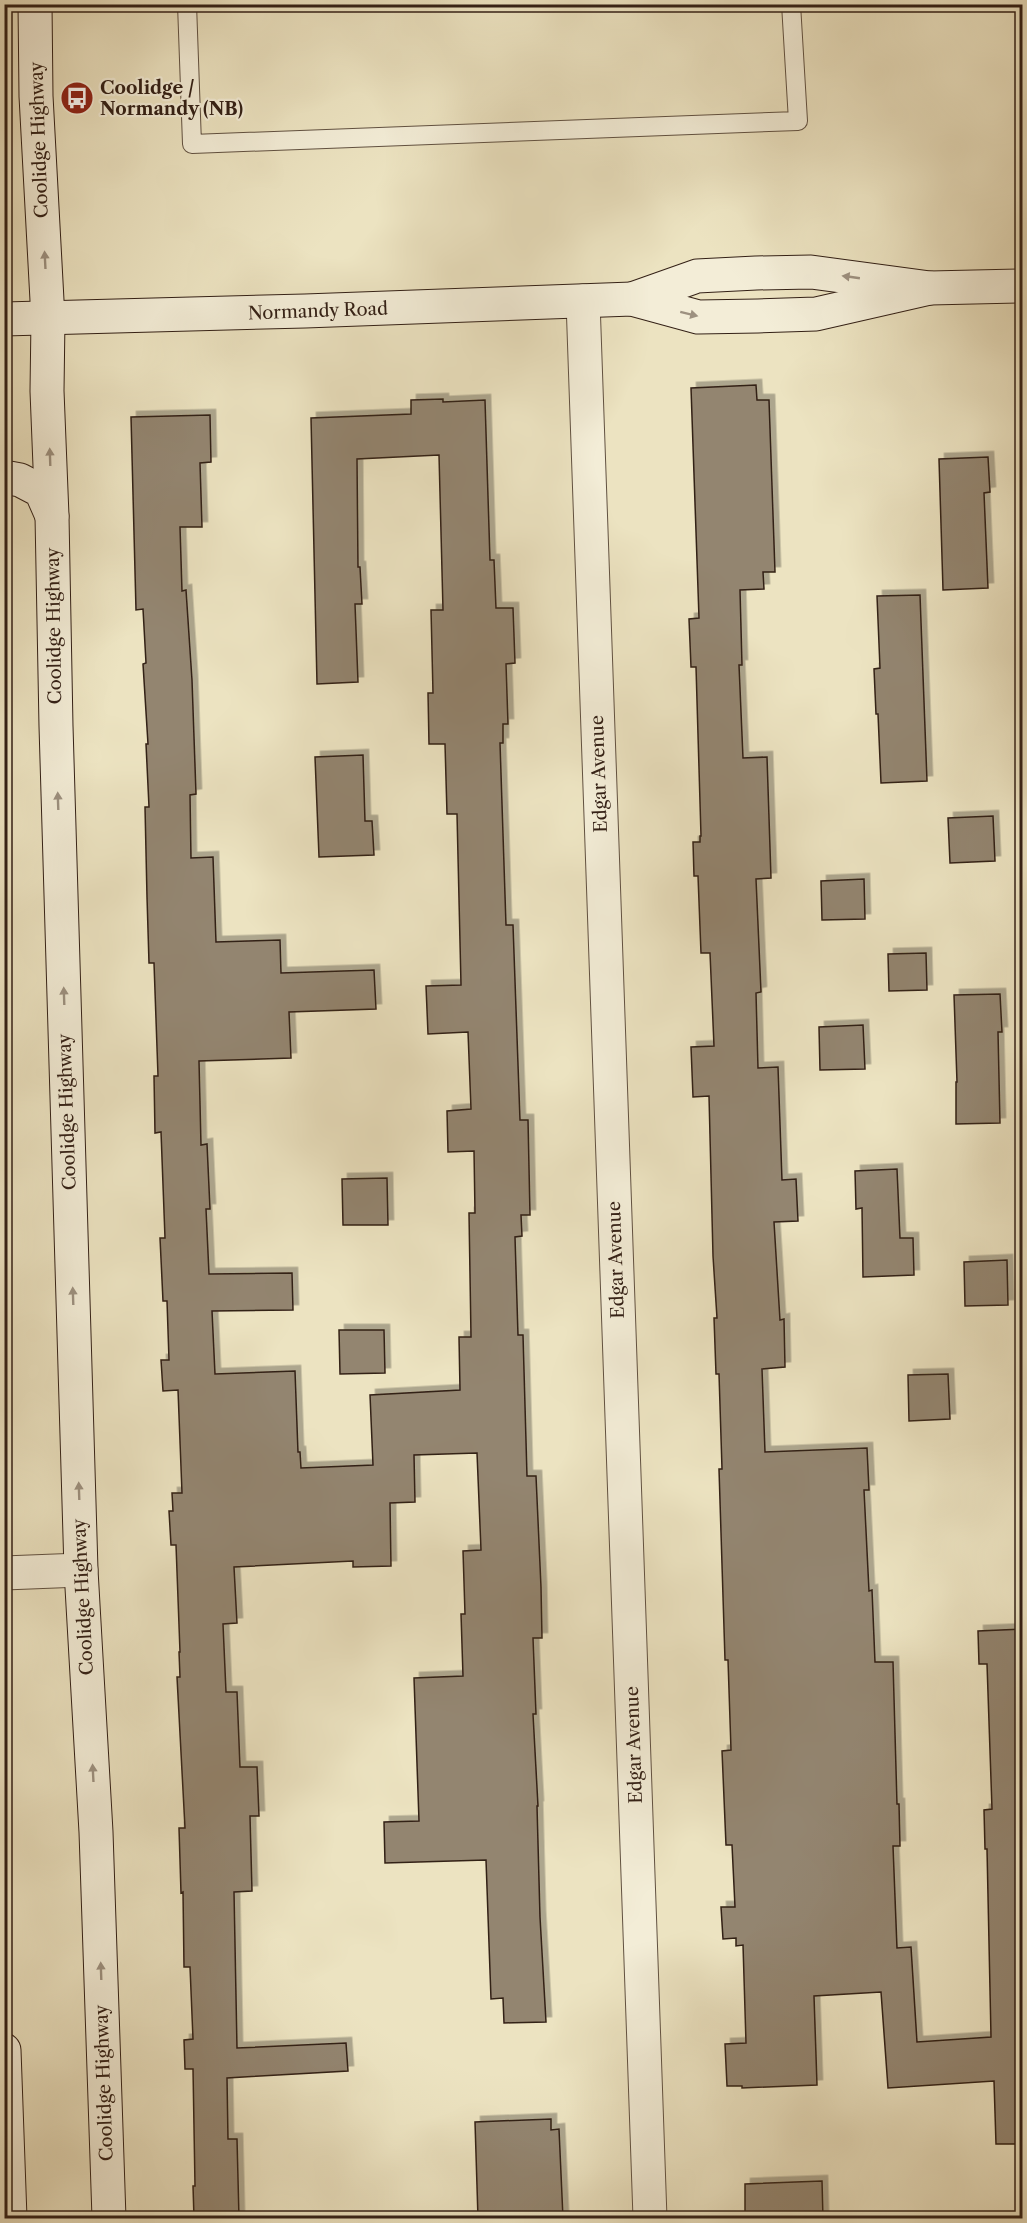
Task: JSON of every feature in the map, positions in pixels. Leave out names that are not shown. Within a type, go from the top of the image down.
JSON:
[{"type":"street","name":"Coolidge Highway","points":[[34,4],[36,96],[48,319],[47,391],[56,738],[81,1570],[96,1832],[109,2218]]},
{"type":"street","name":"Normandy Road","points":[[4,319],[632,299],[697,276],[756,273],[811,272],[930,288],[1023,286]]},
{"type":"street","name":"Normandy Road","points":[[632,299],[698,317],[792,315],[816,314],[930,288]]},
{"type":"street","name":"Edgar Avenue","points":[[583,301],[650,2218]]},
{"type":"street","points":[[4,477],[20,480],[41,491],[52,516]]},
{"type":"street","points":[[4,1573],[81,1570]]},
{"type":"street","points":[[4,2050],[10,2218]]},
{"type":"lane","points":[[187,4],[192,144],[798,122],[791,4]]},
{"type":"building","points":[[756,385],[757,400],[769,400],[775,572],[763,572],[764,589],[740,590],[742,665],[739,665],[743,758],[767,757],[771,878],[756,879],[761,992],[756,993],[758,1068],[778,1067],[782,1180],[796,1179],[798,1221],[774,1222],[780,1320],[784,1319],[785,1367],[762,1369],[765,1452],[867,1448],[869,1490],[864,1490],[875,1662],[893,1662],[900,1846],[893,1846],[897,1948],[911,1947],[917,2042],[991,2037],[984,1810],[992,1809],[987,1664],[979,1664],[978,1631],[1023,1629],[1023,2144],[996,2144],[994,2081],[888,2088],[881,1992],[814,1996],[817,2085],[742,2088],[742,2086],[727,2086],[725,2044],[746,2043],[743,1945],[736,1946],[736,1938],[723,1939],[721,1907],[735,1907],[732,1845],[726,1845],[722,1751],[731,1750],[728,1660],[725,1660],[719,1469],[722,1469],[719,1374],[716,1374],[714,1318],[717,1318],[709,1096],[693,1097],[691,1047],[714,1046],[710,953],[701,953],[698,876],[694,876],[693,842],[700,842],[701,836],[696,667],[691,667],[689,619],[699,618],[691,388]]},
{"type":"building","points":[[443,399],[443,402],[485,400],[490,560],[494,560],[496,608],[513,608],[515,663],[506,664],[508,724],[503,724],[503,743],[500,743],[506,925],[513,925],[520,1120],[528,1120],[530,1215],[521,1215],[522,1236],[515,1237],[518,1335],[523,1335],[527,1476],[536,1476],[541,1587],[542,1638],[533,1638],[536,1714],[533,1714],[546,2022],[504,2023],[503,1998],[491,1999],[486,1860],[385,1863],[384,1822],[419,1821],[414,1678],[463,1676],[461,1614],[465,1614],[463,1551],[481,1550],[477,1453],[414,1455],[415,1502],[390,1503],[391,1566],[353,1567],[353,1561],[234,1567],[237,1623],[223,1624],[226,1692],[237,1692],[240,1767],[257,1767],[259,1816],[250,1816],[252,1891],[234,1892],[237,2048],[346,2043],[348,2071],[227,2078],[228,2139],[237,2139],[239,2218],[194,2218],[193,2069],[185,2069],[184,2040],[193,2039],[190,1967],[184,1967],[183,1892],[181,1893],[179,1828],[185,1828],[177,1677],[180,1677],[180,1652],[176,1545],[171,1545],[169,1511],[173,1511],[172,1493],[182,1493],[178,1390],[163,1391],[161,1360],[169,1360],[167,1301],[163,1301],[160,1238],[165,1238],[161,1132],[155,1133],[154,1076],[158,1076],[154,963],[149,963],[145,807],[149,807],[146,744],[148,744],[143,664],[146,663],[143,609],[136,610],[131,417],[210,415],[211,462],[200,463],[202,527],[180,527],[182,591],[186,590],[192,680],[196,794],[190,795],[191,858],[213,857],[216,942],[280,940],[281,973],[374,970],[376,1009],[289,1012],[291,1058],[199,1061],[201,1145],[207,1144],[210,1209],[206,1209],[209,1274],[292,1273],[293,1310],[212,1311],[215,1374],[295,1371],[298,1452],[300,1452],[301,1468],[373,1465],[370,1395],[460,1390],[459,1337],[471,1337],[469,1213],[475,1213],[474,1151],[448,1152],[447,1111],[471,1109],[468,1032],[428,1034],[426,986],[461,985],[457,814],[447,814],[445,744],[429,744],[428,693],[433,693],[431,610],[443,610],[439,455],[357,459],[358,567],[360,567],[362,604],[355,604],[358,682],[317,684],[311,418],[411,414],[411,400]]},
{"type":"building","points":[[988,457],[990,492],[984,493],[988,588],[943,590],[939,459]]},
{"type":"building","points":[[920,595],[927,781],[881,783],[874,669],[880,668],[877,596]]},
{"type":"building","points":[[363,755],[365,821],[372,821],[374,855],[319,857],[315,757]]},
{"type":"building","points":[[993,816],[995,861],[950,863],[948,818]]},
{"type":"building","points":[[864,879],[865,919],[822,920],[821,881]]},
{"type":"building","points":[[926,953],[927,990],[889,991],[888,954]]},
{"type":"building","points":[[1000,994],[1002,1032],[998,1032],[1000,1123],[956,1124],[954,995]]},
{"type":"building","points":[[863,1025],[865,1069],[820,1070],[819,1027]]},
{"type":"building","points":[[897,1169],[900,1238],[913,1238],[914,1275],[863,1277],[862,1208],[856,1209],[855,1171]]},
{"type":"building","points":[[387,1178],[388,1225],[343,1225],[342,1179]]},
{"type":"building","points":[[1007,1260],[1008,1305],[965,1306],[964,1262]]},
{"type":"building","points":[[339,1330],[384,1330],[385,1373],[340,1374]]},
{"type":"building","points":[[948,1374],[950,1419],[909,1421],[908,1375]]},
{"type":"building","points":[[551,2119],[551,2130],[559,2129],[563,2218],[478,2218],[475,2122]]},
{"type":"building","points":[[822,2181],[823,2218],[745,2218],[745,2184]]},
{"type":"place","name":"Coolidge / Normandy (NB)","points":[[77,98]]}]
